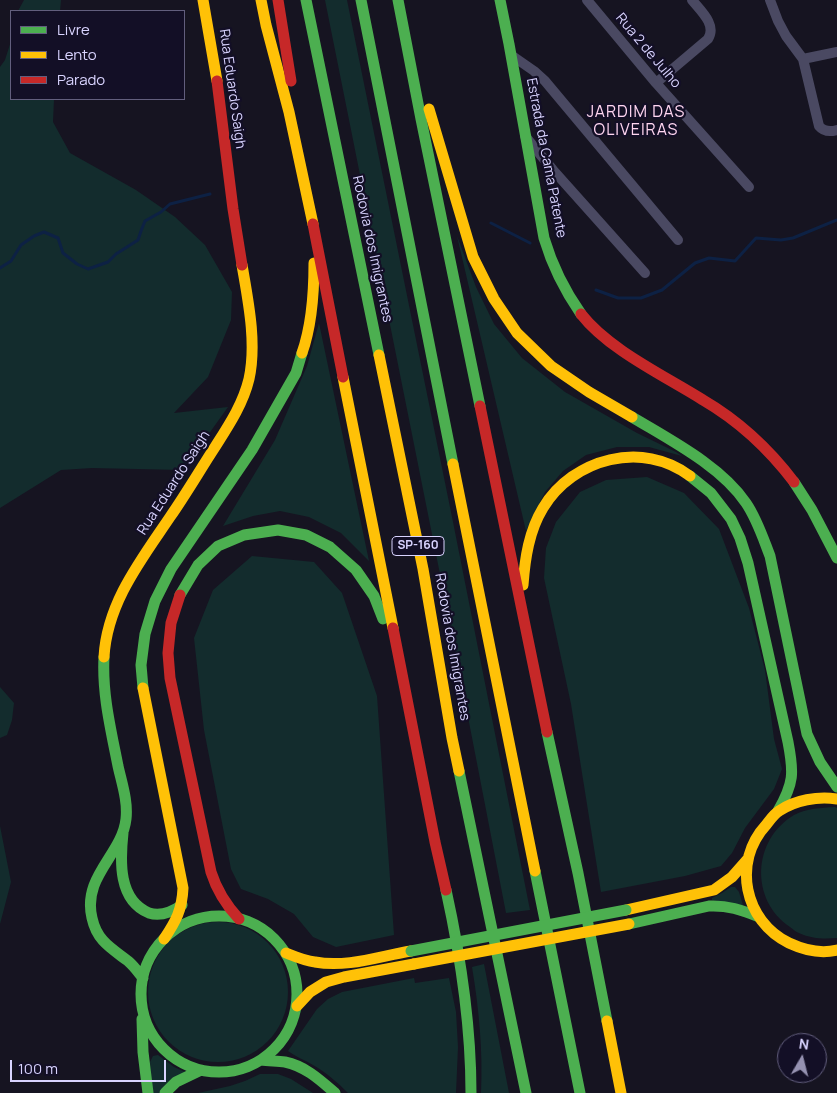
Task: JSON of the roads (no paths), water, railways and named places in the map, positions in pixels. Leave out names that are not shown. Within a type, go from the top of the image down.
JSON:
[{"type":"main road","name":"Rua Eduardo Saigh","points":[[142,978],[132,966],[113,952],[102,940],[94,926],[90,913],[91,894],[97,876],[123,833],[126,821],[125,801],[103,678],[106,635],[115,607],[129,578],[185,496],[237,412],[246,389],[251,356],[246,288],[232,200],[218,90],[203,0]]},
{"type":"main road","points":[[261,0],[289,112],[314,227],[454,927],[465,989],[471,1041],[471,1093]]},
{"type":"main road","points":[[278,0],[294,102],[289,112]]},
{"type":"main road","name":"Rodovia dos Imigrantes","points":[[306,0],[423,569],[452,738],[526,1093]]},
{"type":"main road","points":[[361,0],[473,567],[580,1093]]},
{"type":"main road","points":[[398,0],[521,605],[578,873],[621,1093]]},
{"type":"main road","name":"Estrada da Cama Patente","points":[[500,0],[545,239],[555,269],[565,288],[582,316],[605,338],[640,363],[715,407],[740,425],[766,449],[794,481],[813,511],[837,558]]},
{"type":"main road","points":[[404,27],[473,256],[494,299],[518,333],[551,366],[589,392],[692,453],[727,480],[746,503],[760,530],[770,556],[807,734],[813,752],[837,787]]},
{"type":"main road","points":[[148,1093],[143,1052],[142,978],[151,956],[181,912],[183,888],[143,689],[141,665],[145,634],[155,601],[171,569],[252,450],[296,373],[305,345],[311,312],[314,276],[314,227]]},
{"type":"main road","points":[[286,954],[309,961],[326,963],[353,961],[626,910],[714,890],[734,877],[747,860],[758,833],[778,811],[789,789],[792,775],[792,760],[748,563],[740,537],[727,513],[707,488],[684,471],[661,460],[638,456],[613,457],[590,465],[567,479],[548,500],[529,542],[524,564],[521,605]]},
{"type":"main road","points":[[239,919],[218,893],[211,872],[170,678],[168,653],[171,623],[181,592],[198,566],[218,546],[244,535],[278,530],[306,535],[330,547],[356,570],[374,596],[399,656]]},
{"type":"main road","points":[[778,811],[800,800],[824,797],[837,799]]},
{"type":"main road","points":[[123,833],[121,850],[122,871],[127,892],[133,903],[146,912],[157,914],[173,912],[182,905]]},
{"type":"main road","points":[[747,860],[747,890],[752,904],[759,918],[777,937],[802,949],[828,952],[837,950]]},
{"type":"main road","points":[[297,1006],[310,992],[326,982],[344,977],[629,924],[709,906],[731,906],[759,918]]},
{"type":"main road","points":[[143,1010],[150,1030],[160,1045],[176,1059],[200,1070],[218,1072],[246,1067],[261,1060],[274,1050],[285,1037],[292,1023],[297,1006],[298,992],[296,979],[286,954],[270,934],[254,924],[239,919],[219,916],[199,919],[180,926],[164,939]]},
{"type":"main road","points":[[123,958],[138,960],[151,956]]},
{"type":"main road","points":[[261,1060],[296,1065],[314,1076],[334,1093]]},
{"type":"main road","points":[[165,1093],[172,1084],[200,1070]]},
{"type":"street","name":"Rua 2 de Julho","points":[[587,0],[656,83],[749,187]]},
{"type":"street","points":[[693,1],[706,0]]},
{"type":"street","points":[[770,0],[786,36],[803,58],[819,126],[827,132],[837,130]]},
{"type":"street","points":[[656,83],[708,40],[711,35],[710,23],[693,1]]},
{"type":"street","points":[[803,58],[837,52]]},
{"type":"street","points":[[511,55],[545,81],[678,240]]},
{"type":"street","points":[[524,135],[645,273]]},
{"type":"waterway","points":[[0,268],[11,261],[21,245],[44,232],[58,238],[63,253],[77,264],[88,269],[108,262],[116,254],[138,240],[145,221],[161,212],[170,204],[210,194]]},
{"type":"waterway","points":[[596,290],[618,298],[641,298],[662,290],[695,263],[709,258],[735,261],[756,238],[781,240],[793,238],[837,220]]},
{"type":"waterway","points":[[491,223],[530,243]]},
{"type":"district","name":"JARDIM DAS OLIVEIRAS","points":[[636,122]]}]
